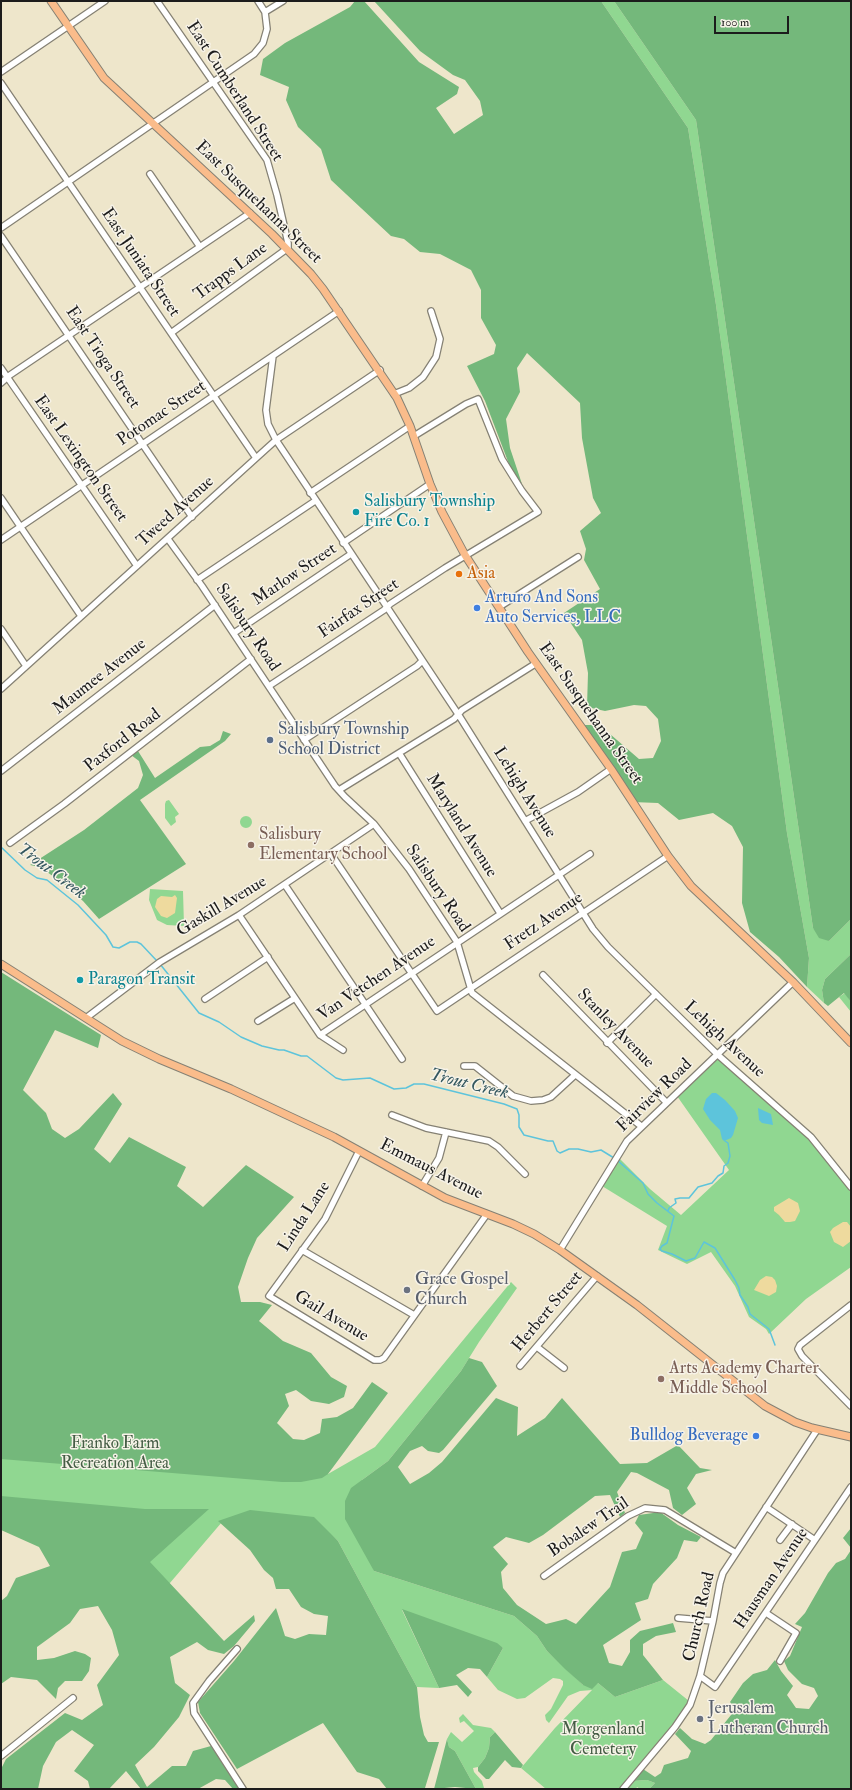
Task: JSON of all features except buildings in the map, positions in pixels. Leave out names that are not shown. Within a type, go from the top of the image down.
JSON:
[{"type":"main road","name":"East Susquehanna Street","points":[[51,1],[104,78],[288,248],[311,274],[380,370],[394,394],[410,426],[430,484],[442,512],[466,555],[535,664],[611,769],[668,856],[691,886],[793,982],[851,1043]]},
{"type":"main road","name":"Emmaus Avenue","points":[[1,964],[122,1041],[273,1108],[359,1151],[445,1198],[522,1228],[560,1250],[637,1305],[765,1406],[795,1422],[817,1430],[851,1437]]},
{"type":"street","points":[[1,72],[105,1]]},
{"type":"street","name":"East Cumberland Street","points":[[157,1],[269,165],[287,233],[288,248]]},
{"type":"street","points":[[1,228],[249,59],[259,49],[266,36],[267,29],[265,12],[258,1]]},
{"type":"street","points":[[265,12],[283,1]]},
{"type":"street","name":"East Juniata Street","points":[[1,83],[256,458]]},
{"type":"street","points":[[150,174],[200,247]]},
{"type":"street","points":[[1,383],[250,213]]},
{"type":"street","name":"East Tioga Street","points":[[1,236],[70,335],[192,517]]},
{"type":"street","name":"Trapps Lane","points":[[171,333],[288,248]]},
{"type":"street","points":[[394,394],[409,388],[423,377],[436,357],[440,345],[439,332],[431,311]]},
{"type":"street","name":"Potomac Street","points":[[1,540],[339,312]]},
{"type":"street","name":"Lehigh Avenue","points":[[274,356],[266,410],[268,424],[276,440],[458,714],[582,912],[601,939],[718,1055],[811,1137],[851,1187]]},
{"type":"street","name":"East Lexington Street","points":[[1,368],[137,566]]},
{"type":"street","name":"Tweed Avenue","points":[[1,689],[276,440],[380,370]]},
{"type":"street","name":"Fairfax Street","points":[[269,686],[466,555],[538,512],[522,491],[502,459],[478,400],[466,404],[414,436]]},
{"type":"street","points":[[310,493],[410,426]]},
{"type":"street","name":"Marlow Street","points":[[343,542],[430,484]]},
{"type":"street","points":[[1,498],[81,616]]},
{"type":"street","points":[[197,580],[316,501]]},
{"type":"street","name":"Salisbury Road","points":[[168,539],[234,633],[304,740],[339,790],[374,824],[409,869],[457,942],[472,992],[641,1126]]},
{"type":"street","name":"Marlow Street","points":[[234,633],[351,554]]},
{"type":"street","points":[[499,607],[578,557]]},
{"type":"street","name":"Maumee Avenue","points":[[1,771],[215,606]]},
{"type":"street","points":[[1,629],[26,666]]},
{"type":"street","name":"Paxford Road","points":[[10,843],[52,813],[251,660]]},
{"type":"street","points":[[304,740],[417,666],[422,661]]},
{"type":"street","points":[[339,790],[454,719],[458,714],[535,664]]},
{"type":"street","name":"Maryland Avenue","points":[[399,753],[500,914]]},
{"type":"street","points":[[525,821],[578,792],[611,769]]},
{"type":"street","name":"Gaskill Avenue","points":[[86,1018],[158,963],[239,916],[374,824]]},
{"type":"street","points":[[331,854],[411,973]]},
{"type":"street","name":"Van Vetchen Avenue","points":[[320,1035],[558,874],[590,854]]},
{"type":"street","name":"Fretz Avenue","points":[[411,973],[437,1011],[582,912],[668,856]]},
{"type":"street","points":[[285,885],[402,1059]]},
{"type":"street","points":[[239,916],[320,1035],[343,1050]]},
{"type":"street","points":[[205,999],[268,957]]},
{"type":"street","name":"Stanley Avenue","points":[[543,976],[666,1102]]},
{"type":"street","name":"Fairview Road","points":[[560,1250],[615,1158],[627,1141],[793,982]]},
{"type":"street","points":[[607,1043],[656,994]]},
{"type":"street","points":[[258,1021],[295,998]]},
{"type":"street","points":[[464,1066],[475,1066],[513,1096],[531,1101],[543,1100],[551,1097],[575,1075]]},
{"type":"street","points":[[392,1115],[426,1128],[482,1139],[492,1143],[525,1174]]},
{"type":"street","points":[[422,1186],[439,1158],[446,1132]]},
{"type":"street","name":"Linda Lane","points":[[269,1296],[329,1212],[359,1151]]},
{"type":"street","points":[[302,1250],[414,1315],[487,1214]]},
{"type":"street","name":"Herbert Street","points":[[520,1366],[597,1276]]},
{"type":"street","name":"Gail Avenue","points":[[269,1296],[374,1360],[384,1358],[414,1315]]},
{"type":"street","points":[[850,1403],[802,1356],[798,1349],[800,1345],[851,1305]]},
{"type":"street","points":[[537,1347],[564,1368]]},
{"type":"street","name":"Church Road","points":[[623,1789],[690,1705],[700,1676],[720,1583],[726,1568],[817,1430]]},
{"type":"street","name":"Hausman Avenue","points":[[700,1676],[715,1687],[851,1487]]},
{"type":"street","points":[[766,1507],[815,1540]]},
{"type":"street","name":"Bobalew Trail","points":[[544,1576],[628,1516],[645,1508],[665,1510],[736,1553]]},
{"type":"street","points":[[780,1540],[792,1524]]},
{"type":"street","points":[[766,1613],[796,1633],[780,1661]]},
{"type":"street","points":[[678,1618],[713,1621]]},
{"type":"street","points":[[237,1649],[209,1681],[193,1703],[194,1713],[243,1789]]},
{"type":"street","points":[[1,1756],[72,1698]]},
{"type":"green space","points":[[355,1],[364,1],[419,62],[459,87],[457,94],[436,108],[454,134],[483,115],[480,101],[465,80],[453,75],[420,51],[374,1],[601,1],[688,128],[716,305],[787,833],[809,958],[807,987],[779,957],[750,932],[742,903],[743,847],[732,826],[713,813],[679,820],[658,803],[632,802],[581,725],[594,725],[610,734],[639,759],[653,758],[661,741],[658,719],[646,706],[634,705],[605,711],[587,707],[588,673],[582,640],[564,613],[600,589],[584,560],[586,549],[580,531],[601,513],[593,498],[582,438],[580,403],[527,353],[517,368],[520,392],[506,419],[510,448],[522,484],[512,472],[485,401],[467,366],[494,354],[496,345],[481,318],[481,290],[471,270],[440,254],[420,252],[404,239],[391,236],[331,180],[321,149],[298,127],[286,100],[289,87],[260,75],[263,59],[285,43],[350,7]]},
{"type":"green space","points":[[601,1],[614,1],[696,120],[813,928],[829,941],[851,919],[851,954],[825,979],[822,990],[824,1003],[807,987],[809,958],[787,833],[716,305],[688,128]]},
{"type":"green space","points":[[614,1],[851,1],[851,919],[829,941],[819,938],[813,928],[696,120]]},
{"type":"green space","points":[[223,731],[231,734],[225,741],[140,800],[186,864],[99,919],[83,901],[64,884],[40,867],[30,865],[84,830],[138,788],[143,775],[139,761],[131,755],[138,751],[155,778],[200,747],[210,746],[220,740]]},
{"type":"green space","points":[[169,800],[179,814],[175,817],[176,822],[171,826],[165,818],[165,804],[166,801]]},
{"type":"green space","points":[[246,816],[250,818],[252,822],[250,826],[246,828],[242,826],[240,822],[242,818]]},
{"type":"green space","points":[[150,889],[183,891],[184,926],[167,925],[157,920],[149,900]]},
{"type":"green space","points":[[851,954],[851,1002],[844,993],[828,1006],[824,1003],[822,990],[825,979]]},
{"type":"green space","points":[[1,972],[101,1035],[98,1048],[55,1030],[23,1090],[46,1113],[52,1129],[65,1138],[79,1129],[113,1093],[122,1104],[94,1149],[110,1163],[129,1137],[186,1167],[177,1186],[203,1207],[246,1165],[294,1197],[257,1238],[238,1287],[241,1302],[260,1302],[272,1305],[259,1321],[283,1341],[311,1353],[331,1377],[347,1386],[344,1397],[329,1404],[311,1401],[296,1390],[285,1394],[289,1406],[277,1423],[293,1439],[304,1440],[320,1433],[322,1419],[337,1417],[353,1408],[372,1382],[388,1393],[328,1474],[322,1478],[301,1482],[282,1482],[1,1459]]},
{"type":"green space","points":[[845,993],[851,1002],[851,1012],[839,997]]},
{"type":"green space","points":[[719,1058],[821,1150],[851,1190],[851,1267],[806,1299],[769,1334],[766,1329],[749,1317],[735,1286],[711,1252],[687,1264],[658,1250],[667,1226],[602,1186],[618,1157],[650,1189],[681,1215],[729,1170],[677,1096]]},
{"type":"green space","name":"Franko Farm Recreation Area","points":[[1,1223],[328,1474],[375,1447],[511,1282],[517,1288],[479,1342],[461,1371],[388,1461],[362,1480],[374,1571],[514,1616],[537,1636],[547,1651],[583,1685],[598,1683],[615,1697],[663,1680],[689,1701],[689,1704],[620,1789],[546,1789],[521,1768],[555,1728],[592,1690],[580,1691],[568,1696],[549,1723],[546,1720],[545,1715],[551,1709],[563,1685],[563,1681],[553,1678],[525,1698],[517,1699],[498,1690],[487,1677],[503,1648],[402,1610],[439,1688],[417,1687],[338,1541],[329,1533],[222,1522],[146,1611],[1,1515]]},
{"type":"green space","points":[[469,1358],[482,1362],[497,1386],[439,1453],[428,1451],[422,1446],[410,1451],[398,1467],[410,1484],[429,1473],[442,1462],[496,1398],[518,1407],[517,1436],[545,1418],[562,1398],[620,1464],[647,1463],[678,1445],[700,1468],[712,1470],[696,1474],[687,1488],[696,1504],[682,1515],[673,1508],[669,1490],[637,1473],[631,1472],[617,1492],[625,1513],[620,1517],[610,1495],[595,1496],[543,1535],[529,1543],[506,1537],[493,1547],[508,1564],[501,1572],[503,1588],[517,1605],[546,1624],[566,1619],[576,1624],[610,1587],[622,1552],[636,1549],[643,1533],[635,1523],[639,1515],[660,1512],[678,1525],[701,1537],[697,1542],[684,1540],[677,1558],[653,1584],[648,1599],[635,1603],[641,1620],[603,1645],[609,1663],[622,1666],[630,1652],[630,1640],[640,1631],[673,1623],[676,1632],[656,1636],[643,1644],[643,1655],[663,1680],[615,1697],[598,1683],[592,1689],[583,1685],[565,1669],[547,1651],[537,1636],[514,1616],[374,1571],[345,1519],[345,1501],[351,1488],[388,1461],[461,1371]]},
{"type":"green space","points":[[1,1496],[145,1509],[209,1509],[150,1562],[224,1641],[254,1615],[255,1621],[234,1646],[224,1654],[208,1650],[197,1642],[170,1657],[175,1683],[190,1695],[179,1717],[154,1747],[135,1765],[147,1787],[172,1766],[186,1766],[193,1751],[211,1746],[240,1789],[233,1789],[225,1780],[216,1779],[198,1789],[141,1789],[126,1771],[109,1789],[90,1789],[88,1781],[74,1771],[94,1745],[72,1730],[56,1742],[43,1766],[38,1789],[1,1789],[1,1769],[6,1759],[65,1713],[82,1720],[103,1705],[97,1685],[119,1655],[112,1630],[98,1606],[80,1609],[70,1623],[37,1647],[37,1660],[54,1658],[75,1651],[85,1654],[91,1658],[89,1671],[82,1681],[65,1681],[58,1688],[56,1699],[37,1680],[11,1677],[1,1684],[1,1601],[7,1596],[16,1578],[50,1566],[39,1547],[1,1530]]},
{"type":"green space","points":[[250,1510],[314,1517],[338,1541],[417,1687],[420,1717],[424,1735],[428,1742],[439,1742],[425,1788],[387,1789],[379,1779],[357,1772],[323,1723],[237,1769],[200,1713],[198,1702],[234,1661],[276,1608],[285,1636],[295,1639],[309,1634],[326,1635],[328,1616],[314,1614],[301,1607],[289,1589],[276,1589],[273,1578],[264,1570],[250,1550],[218,1521]]},
{"type":"green space","points":[[851,1528],[851,1548],[843,1538]]},
{"type":"green space","points":[[851,1550],[851,1789],[649,1789],[655,1783],[647,1780],[633,1781],[643,1769],[655,1777],[661,1773],[664,1765],[688,1758],[691,1751],[675,1734],[680,1728],[692,1739],[705,1744],[711,1740],[731,1715],[734,1707],[730,1702],[743,1683],[753,1674],[767,1670],[775,1660],[781,1671],[793,1686],[787,1695],[796,1708],[809,1709],[818,1696],[814,1688],[802,1684],[788,1670],[784,1661],[790,1656],[802,1627],[795,1624],[805,1613],[828,1573],[836,1563],[845,1559]]},
{"type":"green space","points":[[402,1609],[497,1643],[503,1648],[487,1677],[480,1669],[468,1668],[456,1675],[472,1692],[468,1697],[457,1685],[439,1688]]},
{"type":"green space","points":[[463,1714],[473,1725],[491,1728],[495,1732],[490,1737],[489,1748],[485,1758],[478,1767],[473,1768],[474,1772],[482,1781],[484,1788],[476,1789],[455,1751],[449,1747],[447,1739],[451,1732],[462,1742],[474,1731],[464,1721],[460,1723],[459,1718]]},
{"type":"green space","points":[[495,1732],[523,1765],[521,1768],[512,1767],[505,1760],[489,1779],[486,1779],[478,1771],[478,1767],[485,1758],[489,1748],[490,1737]]},
{"type":"green space","points":[[447,1739],[449,1747],[455,1751],[476,1789],[455,1787],[434,1789]]},
{"type":"green space","points":[[647,1780],[655,1783],[649,1789],[640,1789],[637,1787],[636,1789],[627,1788],[633,1781]]},
{"type":"sand","points":[[175,895],[177,898],[175,913],[167,918],[161,916],[155,907],[157,899],[161,896],[172,897]]},
{"type":"sand","points":[[789,1198],[798,1203],[800,1211],[795,1221],[785,1222],[774,1211],[774,1207]]},
{"type":"sand","points":[[843,1222],[847,1222],[851,1227],[851,1241],[843,1247],[834,1242],[830,1232],[833,1228]]},
{"type":"sand","points":[[766,1276],[772,1277],[777,1286],[776,1292],[769,1296],[754,1290],[760,1280]]},
{"type":"water","points":[[712,1093],[716,1093],[725,1100],[735,1111],[738,1118],[733,1135],[731,1138],[724,1141],[720,1130],[710,1120],[703,1109],[706,1099]]},
{"type":"water","points":[[758,1108],[771,1114],[773,1125],[762,1123],[759,1120]]},
{"type":"waterway","name":"Trout Creek","points":[[1,847],[25,870],[37,878],[47,880],[78,905],[106,935],[113,947],[119,948],[130,942],[137,942],[141,944],[157,961]]},
{"type":"waterway","name":"Trout Creek","points":[[160,964],[199,1013],[219,1022],[241,1037],[262,1046],[284,1050],[301,1056],[307,1056],[336,1078],[343,1080],[370,1078],[394,1089],[406,1088],[414,1084],[424,1084],[504,1104],[517,1109],[519,1115],[519,1127],[524,1135],[553,1141],[557,1151],[560,1153],[569,1149],[578,1149],[591,1152],[601,1150],[614,1158]]},
{"type":"waterway","points":[[668,1211],[669,1208],[676,1203],[675,1199],[689,1198],[698,1187],[712,1183],[723,1173],[724,1166],[728,1163],[730,1156],[728,1143],[725,1141]]},
{"type":"waterway","name":"Trout Creek","points":[[617,1160],[643,1183],[648,1194],[657,1203],[674,1216],[667,1243],[660,1249],[686,1261],[695,1258],[704,1242],[715,1248],[735,1280],[739,1288],[740,1295],[748,1307],[750,1314],[769,1329],[775,1345]]},
{"type":"place","name":"Salisbury Township Fire Co. 1","points":[[356,512]]},
{"type":"place","name":"Asia","points":[[459,574]]},
{"type":"place","name":"Arturo And Sons Auto Services, LLC","points":[[477,608]]},
{"type":"place","name":"Salisbury Township School District","points":[[270,740]]},
{"type":"place","name":"Salisbury Elementary School","points":[[251,845]]},
{"type":"place","name":"Paragon Transit","points":[[80,980]]},
{"type":"place","name":"Grace Gospel Church","points":[[407,1290]]},
{"type":"place","name":"Arts Academy Charter Middle School","points":[[661,1379]]},
{"type":"place","name":"Bulldog Beverage","points":[[756,1436]]},
{"type":"place","name":"Jerusalem Lutheran Church","points":[[700,1719]]},
{"type":"park label","name":"Morgenland Cemetery","points":[[603,1740]]}]
